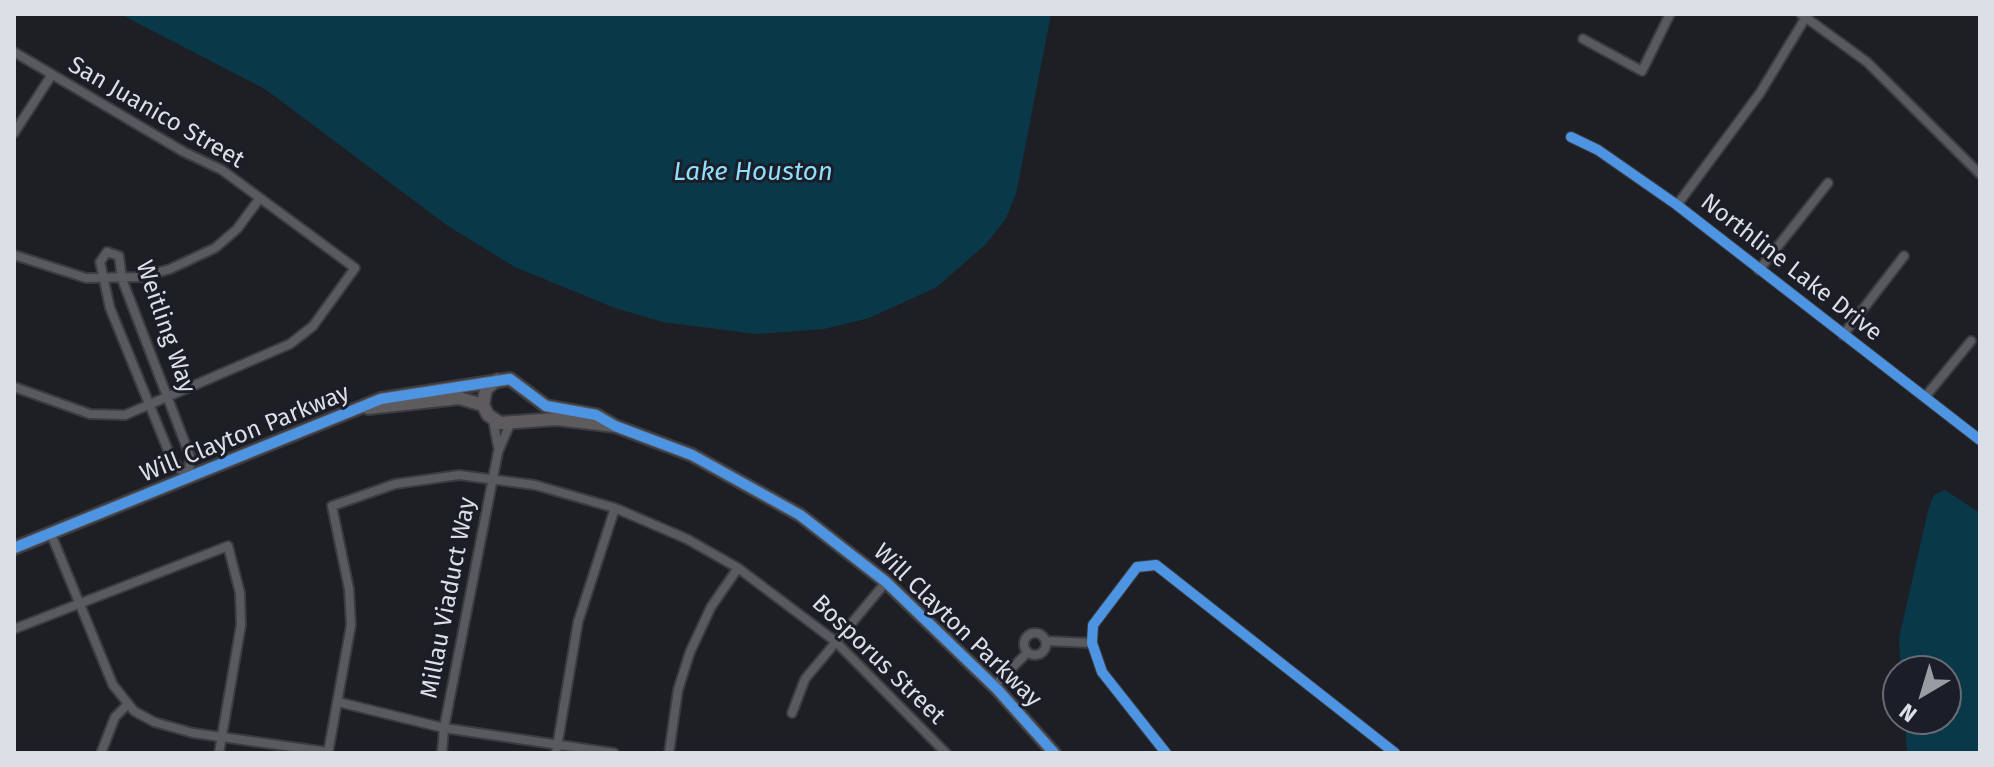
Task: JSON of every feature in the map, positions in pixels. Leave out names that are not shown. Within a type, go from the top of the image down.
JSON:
[{"type":"street","points":[[1583,39],[1642,71],[1670,14]]},
{"type":"street","points":[[1677,205],[1760,93],[1804,16],[1867,62],[1980,174]]},
{"type":"street","name":"San Juanico Street","points":[[14,52],[51,76],[222,170],[355,268],[313,326],[290,344],[168,398]]},
{"type":"street","points":[[14,133],[51,76]]},
{"type":"street","name":"Northline Lake Drive","points":[[1571,137],[1598,150],[1677,205],[1980,440]]},
{"type":"street","points":[[1759,270],[1828,183]]},
{"type":"street","points":[[14,255],[86,278],[122,279],[170,269],[215,248],[237,229],[260,198]]},
{"type":"street","name":"Weitling Way","points":[[112,252],[119,256],[122,279],[190,456],[189,479],[172,460],[110,308],[101,257],[112,252]]},
{"type":"street","points":[[1843,335],[1904,256]]},
{"type":"street","points":[[1925,397],[1971,341]]},
{"type":"street","points":[[510,379],[525,391],[526,408],[512,423],[493,420],[483,405],[486,389],[497,380],[510,379]]},
{"type":"street","name":"Will Clayton Parkway","points":[[14,548],[381,399],[497,380]]},
{"type":"street","points":[[14,387],[103,416],[125,415],[168,398]]},
{"type":"street","name":"Will Clayton Parkway","points":[[525,391],[546,406],[596,415],[615,426],[692,455],[764,493],[837,541],[886,582],[994,686],[1054,753]]},
{"type":"street","name":"Will Clayton Parkway","points":[[361,409],[459,398],[483,405]]},
{"type":"street","name":"Will Clayton Parkway","points":[[512,423],[557,419],[615,426]]},
{"type":"street","name":"Millau Viaduct Way","points":[[493,420],[498,452]]},
{"type":"street","name":"Millau Viaduct Way","points":[[442,753],[444,728],[498,452],[512,423]]},
{"type":"street","name":"Bosporus Street","points":[[338,702],[349,648],[351,608],[332,506],[426,477],[494,478],[615,508],[687,539],[738,568],[835,641],[946,753]]},
{"type":"street","points":[[556,750],[578,622],[615,508]]},
{"type":"street","points":[[51,534],[113,685],[127,705],[154,722],[222,737],[328,752],[338,702],[444,728],[556,750],[614,753]]},
{"type":"street","points":[[14,629],[228,546],[240,593],[241,625],[219,753]]},
{"type":"street","points":[[1166,753],[1102,672],[1092,643],[1093,625],[1137,567],[1156,565],[1395,753]]},
{"type":"street","points":[[669,753],[678,690],[690,652],[711,607],[738,568]]},
{"type":"street","points":[[792,713],[805,679],[886,582]]},
{"type":"street","points":[[1028,652],[1024,642],[1028,635],[1039,633],[1046,641],[1092,643]]},
{"type":"street","points":[[994,686],[1028,652],[1041,653],[1046,641]]},
{"type":"street","points":[[101,753],[115,717],[127,705]]},
{"type":"water","name":"Lake Houston","points":[[120,14],[1051,14],[1016,194],[1005,220],[987,243],[937,287],[869,318],[824,329],[756,334],[663,322],[615,308],[515,267],[448,226],[265,89]]},
{"type":"water","points":[[1945,490],[1980,513],[1980,753],[1907,753],[1906,735],[1962,735],[1962,655],[1900,655],[1899,638],[1934,495]]},
{"type":"cycle path","points":[[1571,137],[1598,150],[1677,205],[1980,440]]},
{"type":"cycle path","points":[[14,548],[381,399],[510,379],[546,406],[596,415],[615,426],[692,455],[800,515],[886,582],[997,689],[1054,753]]},
{"type":"cycle path","points":[[1166,753],[1102,672],[1092,643],[1093,625],[1137,567],[1156,565],[1395,753]]}]
